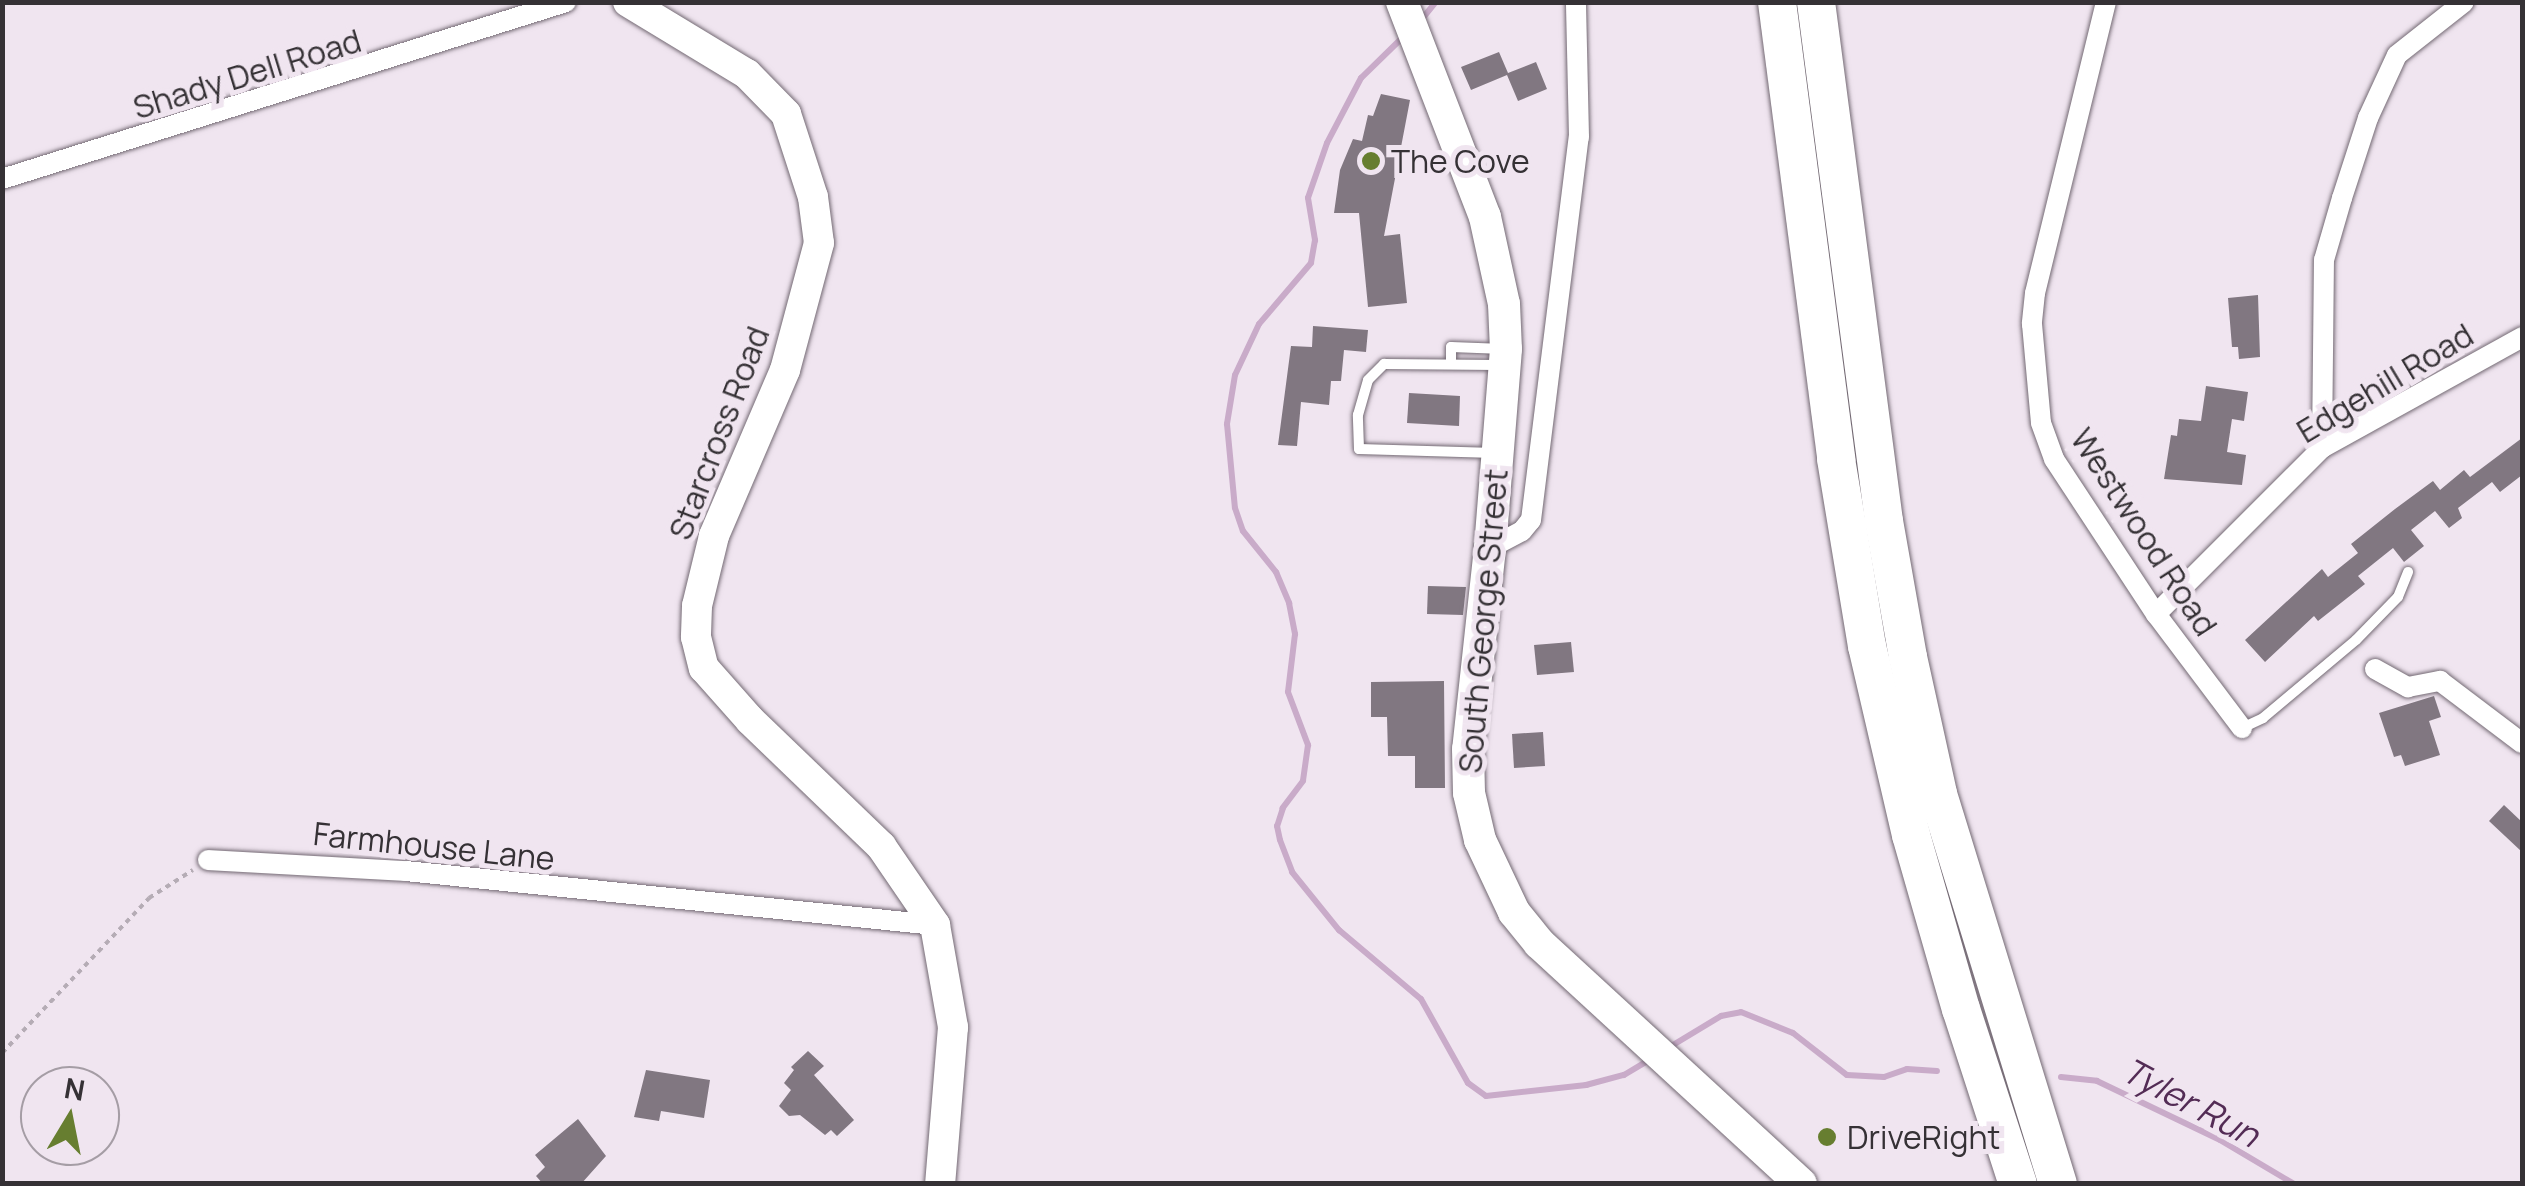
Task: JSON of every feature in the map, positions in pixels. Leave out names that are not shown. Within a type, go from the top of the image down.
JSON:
[{"type":"highway","points":[[1777,2],[1836,459],[1867,646],[1911,834],[2018,1184]]},
{"type":"highway","points":[[1816,2],[1884,521],[1908,658],[1938,794],[2058,1184]]},
{"type":"main road","name":"South George Street","points":[[1404,6],[1485,217],[1504,304],[1505,357],[1498,453],[1468,749],[1469,792],[1480,840],[1497,881],[1526,927],[1802,1184]]},
{"type":"street","name":"Shady Dell Road","points":[[2,179],[566,2]]},
{"type":"street","name":"Starcross Road","points":[[628,2],[747,74],[786,114],[813,197],[819,243],[785,370],[714,536],[697,606],[696,637],[704,668],[750,720],[882,846],[934,925],[954,1028],[940,1184]]},
{"type":"street","points":[[1490,548],[1522,531],[1531,520],[1580,137],[1576,2]]},
{"type":"street","name":"Westwood Road","points":[[2106,2],[2048,238],[2032,324],[2041,422],[2054,460],[2156,614],[2242,728]]},
{"type":"street","points":[[2322,448],[2324,260],[2342,198],[2368,118],[2396,55],[2464,2]]},
{"type":"street","name":"Edgehill Road","points":[[2156,614],[2322,448],[2522,337]]},
{"type":"street","points":[[2375,669],[2408,687],[2440,681],[2522,743]]},
{"type":"street","name":"Farmhouse Lane","points":[[208,860],[406,871],[934,925]]},
{"type":"lane","points":[[1451,363],[1451,347],[1505,357]]},
{"type":"lane","points":[[1498,453],[1359,449],[1358,415],[1368,380],[1384,364],[1505,357]]},
{"type":"lane","points":[[2242,728],[2263,718],[2356,640],[2398,598],[2408,572]]},
{"type":"path","points":[[2,1052],[150,898],[208,860]]},
{"type":"building","points":[[1499,52],[1508,73],[1536,62],[1547,89],[1518,101],[1507,75],[1471,90],[1461,67]]},
{"type":"building","name":"The Cove","points":[[1381,94],[1410,100],[1384,236],[1400,234],[1407,303],[1368,307],[1359,213],[1334,213],[1340,170],[1353,139],[1362,141],[1368,115],[1373,116]]},
{"type":"building","points":[[2258,295],[2260,357],[2239,359],[2238,347],[2232,347],[2228,298]]},
{"type":"building","points":[[1313,326],[1368,330],[1366,352],[1344,350],[1341,381],[1331,381],[1329,405],[1301,402],[1297,446],[1278,445],[1291,346],[1312,347]]},
{"type":"building","points":[[2206,386],[2248,392],[2244,421],[2232,419],[2227,452],[2246,455],[2242,485],[2164,479],[2171,435],[2177,436],[2179,419],[2201,421]]},
{"type":"building","points":[[1409,393],[1460,396],[1459,426],[1407,423]]},
{"type":"building","points":[[2522,438],[2522,475],[2500,492],[2492,482],[2458,508],[2462,518],[2449,528],[2435,511],[2411,530],[2424,546],[2404,562],[2393,548],[2358,576],[2365,584],[2318,621],[2314,616],[2265,662],[2245,640],[2322,569],[2328,577],[2358,553],[2351,544],[2433,481],[2440,490],[2464,470],[2470,477]]},
{"type":"building","points":[[1428,586],[1466,587],[1463,615],[1427,614]]},
{"type":"building","points":[[1571,642],[1574,672],[1537,675],[1534,645]]},
{"type":"building","points":[[1444,681],[1445,788],[1415,788],[1415,756],[1388,756],[1387,717],[1371,717],[1371,682]]},
{"type":"building","points":[[2434,696],[2441,717],[2429,721],[2440,755],[2405,766],[2401,755],[2394,757],[2379,713]]},
{"type":"building","points":[[1543,732],[1545,766],[1514,768],[1512,734]]},
{"type":"building","points":[[2504,805],[2522,822],[2522,852],[2489,821]]},
{"type":"building","points":[[808,1051],[824,1066],[814,1075],[854,1120],[837,1136],[831,1130],[825,1135],[800,1115],[789,1116],[779,1106],[791,1090],[784,1083],[794,1070],[791,1067]]},
{"type":"building","points":[[646,1070],[710,1080],[704,1118],[661,1111],[659,1121],[634,1117]]},
{"type":"building","points":[[578,1119],[606,1156],[581,1184],[543,1184],[536,1176],[545,1167],[535,1155]]},
{"type":"waterway","name":"Tyler Run","points":[[1422,19],[1436,2]]},
{"type":"waterway","name":"Tyler Run","points":[[1402,38],[1361,78],[1327,143],[1308,198],[1315,240],[1311,263],[1259,324],[1235,375],[1227,424],[1235,508],[1243,531],[1276,572],[1289,603],[1295,634],[1288,692],[1308,745],[1303,781],[1283,808],[1277,826],[1280,840],[1292,872],[1339,930],[1421,999],[1468,1083],[1486,1096],[1586,1085],[1624,1075],[1649,1060]]},
{"type":"waterway","name":"Tyler Run","points":[[1668,1048],[1721,1016],[1741,1012],[1793,1033],[1847,1075],[1884,1077],[1907,1069],[1937,1071]]},
{"type":"waterway","name":"Tyler Run","points":[[2061,1077],[2097,1081],[2220,1140],[2294,1184]]},
{"type":"place","name":"The Cove","points":[[1371,161]]},
{"type":"place","name":"DriveRight","points":[[1827,1137]]}]
